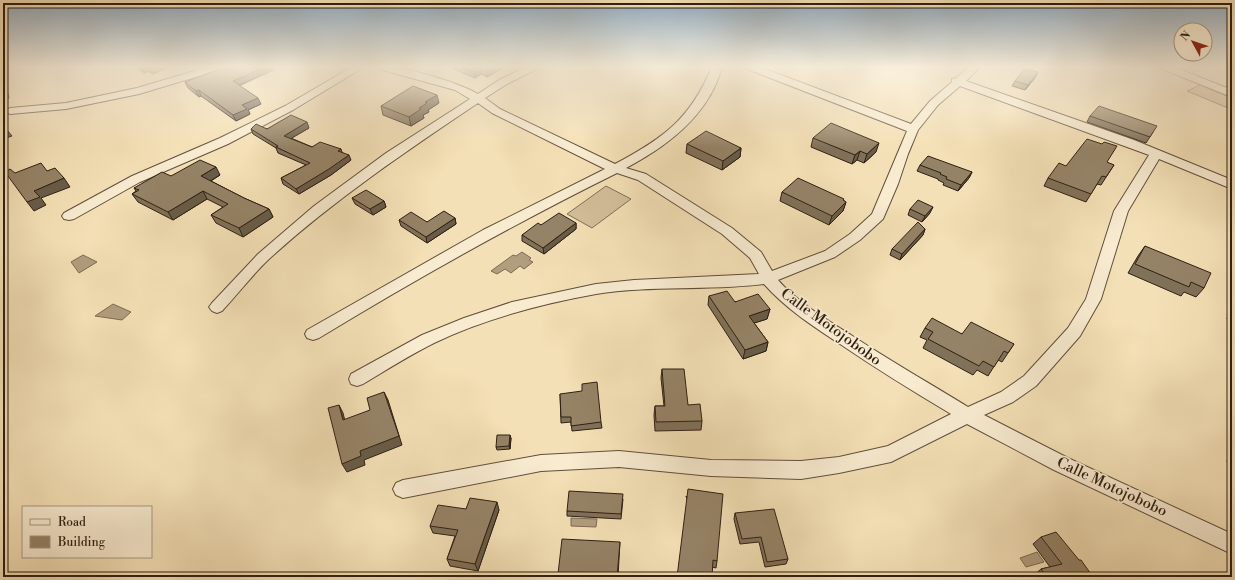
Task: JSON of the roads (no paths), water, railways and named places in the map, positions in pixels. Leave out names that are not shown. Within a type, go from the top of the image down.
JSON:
[{"type":"street","points":[[10,110],[66,106],[124,94]]},
{"type":"street","points":[[69,216],[136,179],[231,138],[312,94]]},
{"type":"street","name":"Calle Motojobobo","points":[[470,94],[496,111],[604,165],[642,177],[652,182],[727,231],[756,255],[768,278],[779,291],[823,325],[886,366],[968,415],[1061,464],[1232,544]]},
{"type":"street","points":[[217,307],[263,257],[320,209],[390,156],[486,94]]},
{"type":"street","points":[[313,334],[409,276],[548,201],[618,169],[658,144],[680,125],[697,108],[705,94]]},
{"type":"street","points":[[822,94],[913,129]]},
{"type":"street","points":[[357,379],[428,339],[470,322],[512,308],[596,289],[634,285],[744,281],[768,278],[830,254],[855,237],[878,216],[913,129],[934,102],[942,94]]},
{"type":"street","points":[[993,94],[1107,134],[1232,185]]},
{"type":"street","points":[[403,489],[541,463],[619,459],[711,468],[801,470],[839,465],[891,454],[1007,397],[1030,381],[1074,332],[1093,299],[1121,211],[1156,153]]}]
